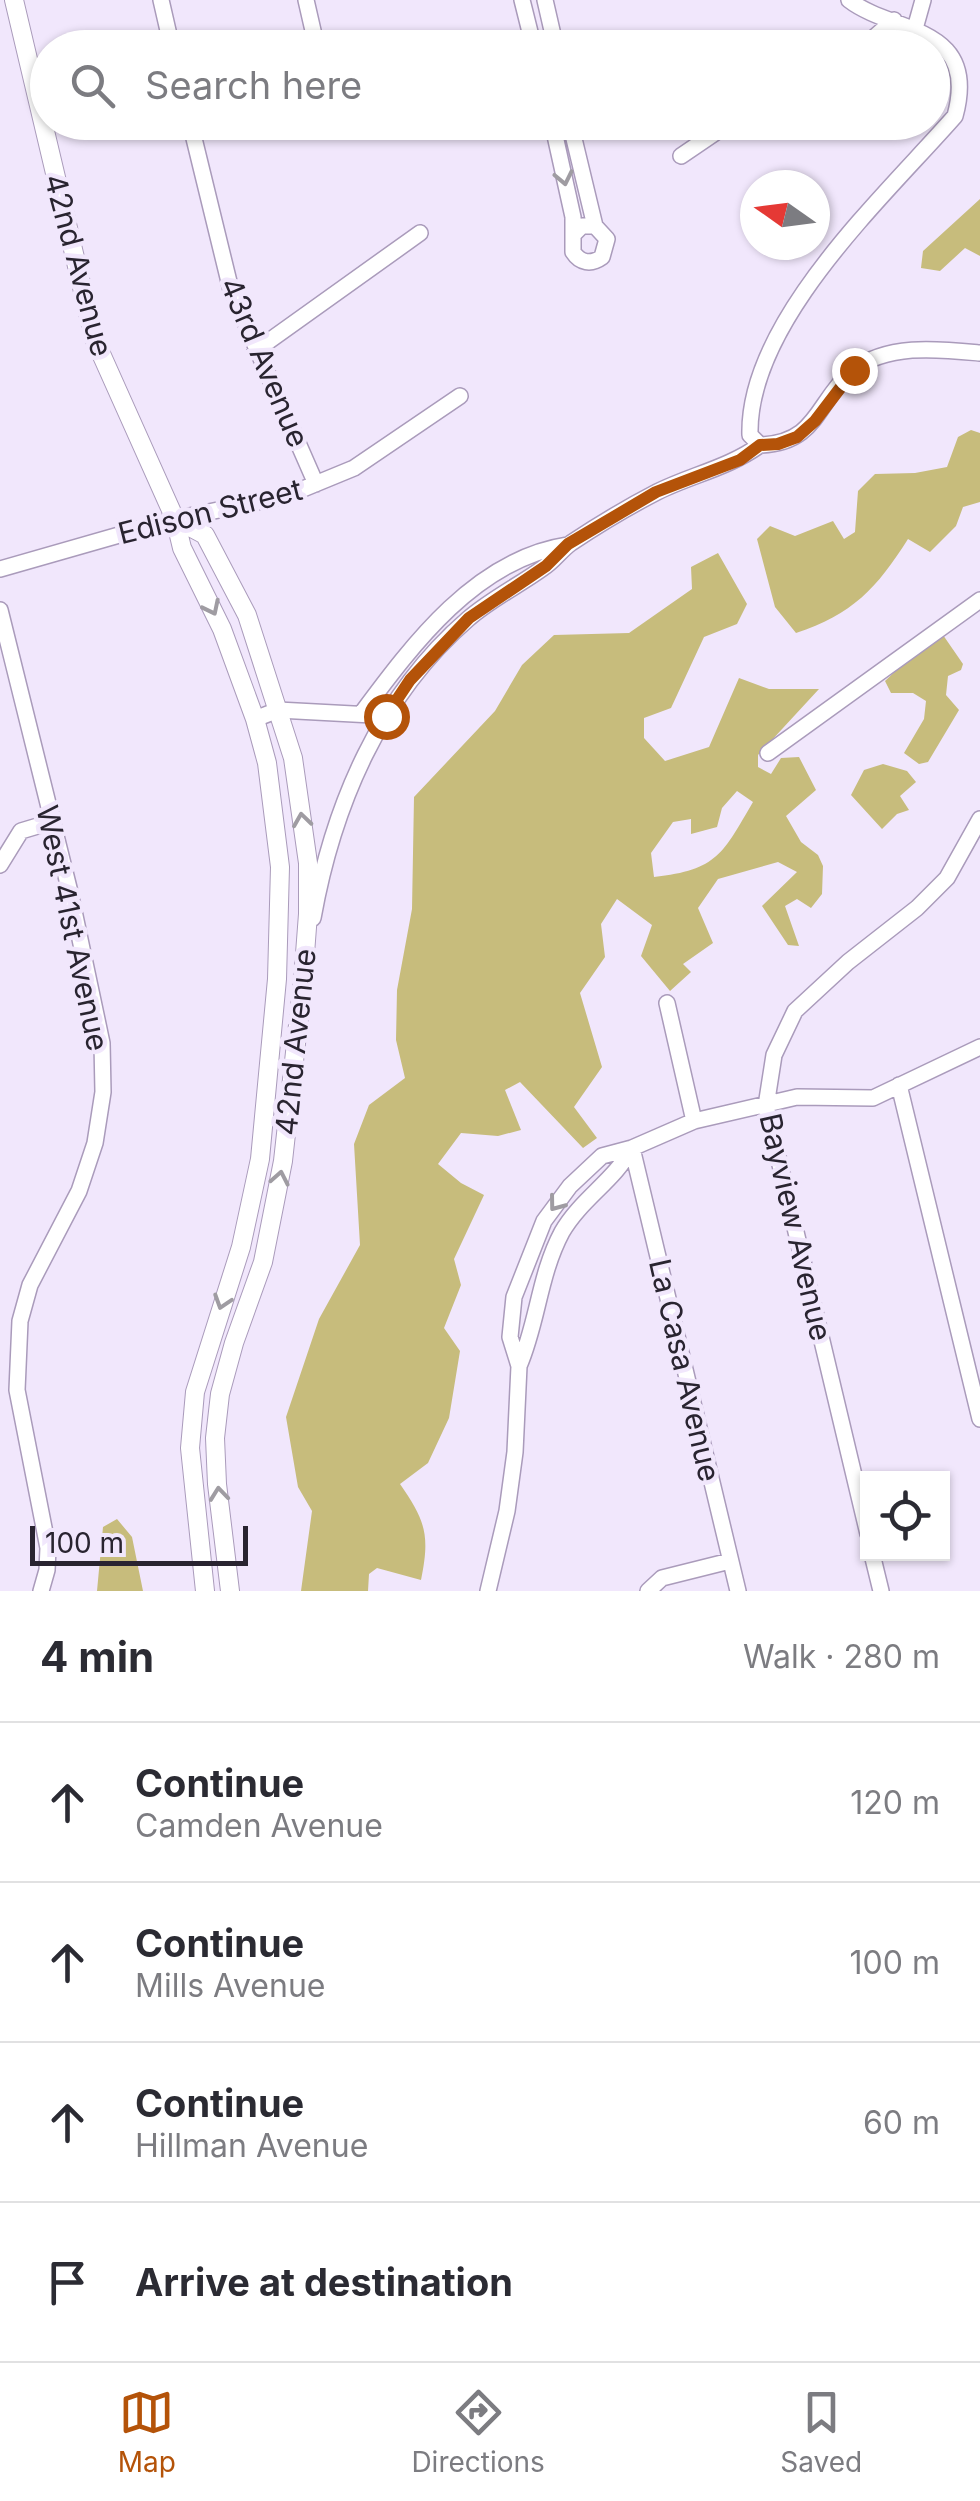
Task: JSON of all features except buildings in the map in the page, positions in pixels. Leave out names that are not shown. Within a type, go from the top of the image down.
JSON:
[{"type":"street","name":"42nd Avenue","points":[[14,0],[30,68]]},
{"type":"street","points":[[161,0],[168,30]]},
{"type":"street","points":[[306,0],[313,30]]},
{"type":"street","points":[[522,0],[530,30]]},
{"type":"street","points":[[545,0],[552,30]]},
{"type":"street","points":[[848,0],[894,20],[936,30]]},
{"type":"street","points":[[916,25],[923,0]]},
{"type":"street","points":[[883,30],[894,20]]},
{"type":"street","points":[[950,38],[970,53]]},
{"type":"street","points":[[950,122],[968,100],[975,74]]},
{"type":"street","name":"42nd Avenue","points":[[47,140],[94,338],[175,519],[182,548],[222,629],[255,719],[267,763],[280,868],[277,979],[260,1159],[240,1248],[195,1392],[190,1448],[204,1591]]},
{"type":"street","name":"43rd Avenue","points":[[194,140],[230,290],[316,484]]},
{"type":"street","points":[[556,140],[573,217],[571,246],[576,256],[586,262],[598,260],[606,252],[607,240],[595,226],[574,140]]},
{"type":"street","points":[[681,156],[705,140]]},
{"type":"street","points":[[760,445],[750,436],[754,396],[766,363],[804,289],[934,140]]},
{"type":"street","points":[[573,235],[582,226],[595,226]]},
{"type":"street","points":[[256,351],[420,234]]},
{"type":"street","points":[[303,980],[322,868],[341,812],[386,716],[410,680],[469,618],[546,566],[568,544],[656,492],[740,460],[760,445],[797,437],[815,421],[854,370],[882,355],[930,348],[980,352]]},
{"type":"street","name":"Edison Street","points":[[0,569],[175,519],[286,496],[354,468],[460,396]]},
{"type":"street","name":"42nd Avenue","points":[[175,519],[206,536],[247,615],[293,758],[308,863],[303,980],[283,1161],[263,1262],[220,1394],[215,1438],[230,1591]]},
{"type":"street","points":[[361,714],[406,654],[452,606],[538,549],[568,544]]},
{"type":"street","points":[[768,754],[980,600]]},
{"type":"street","name":"West 41st Avenue","points":[[0,610],[94,995],[102,1043],[103,1092],[94,1144],[80,1191],[36,1273],[20,1321],[18,1390],[48,1548],[48,1570],[41,1591]]},
{"type":"street","points":[[255,719],[278,710],[386,716]]},
{"type":"street","name":"Bayview Avenue","points":[[860,1500],[766,1106],[774,1055],[795,1011],[947,878],[980,818]]},
{"type":"street","points":[[0,865],[21,831],[51,822]]},
{"type":"street","points":[[667,1003],[694,1121]]},
{"type":"street","points":[[488,1591],[507,1511],[515,1452],[519,1366],[531,1337],[544,1274],[563,1232],[593,1193],[620,1170],[632,1148],[694,1121],[796,1097],[862,1100],[980,1047]]},
{"type":"street","points":[[900,1085],[980,1419]]},
{"type":"street","name":"La Casa Avenue","points":[[632,1148],[738,1591]]},
{"type":"street","points":[[648,1591],[662,1578],[730,1560]]},
{"type":"street","points":[[874,1561],[881,1591]]},
{"type":"shaded area","points":[[980,199],[980,256],[965,248],[940,271],[921,268],[923,251]]},
{"type":"shaded area","points":[[971,430],[980,433],[980,502],[963,507],[956,526],[930,552],[908,539],[861,598],[833,618],[796,633],[775,607],[757,539],[770,526],[795,536],[833,521],[844,539],[855,532],[858,491],[875,474],[947,467],[958,437]]},
{"type":"shaded area","points":[[718,553],[747,604],[737,624],[704,637],[671,708],[644,718],[644,738],[665,761],[709,747],[739,678],[769,689],[819,689],[758,755],[758,767],[771,774],[781,758],[799,757],[816,790],[786,816],[801,842],[818,855],[823,866],[822,894],[811,908],[797,899],[785,906],[799,946],[788,945],[762,906],[797,872],[778,862],[718,879],[698,908],[713,943],[683,964],[691,972],[670,991],[641,956],[652,925],[617,899],[601,924],[605,957],[580,993],[602,1067],[574,1107],[597,1138],[583,1148],[520,1082],[505,1090],[521,1130],[498,1136],[461,1133],[438,1164],[484,1195],[454,1259],[461,1285],[444,1328],[460,1351],[449,1418],[428,1463],[400,1484],[424,1529],[421,1580],[377,1568],[369,1574],[368,1591],[301,1591],[312,1511],[298,1487],[286,1417],[319,1319],[360,1245],[354,1144],[369,1105],[405,1078],[396,1040],[397,990],[412,909],[414,797],[495,711],[522,665],[554,635],[629,633],[692,589],[691,567]],"holes":[[[737,791],[753,802],[725,846],[706,864],[654,877],[651,853],[673,822],[691,819],[691,834],[717,827],[722,808]]]},
{"type":"shaded area","points":[[943,635],[963,664],[961,670],[948,676],[946,695],[959,710],[928,762],[919,764],[904,753],[924,719],[926,701],[913,693],[891,693],[885,681],[923,645]]},
{"type":"shaded area","points":[[883,764],[907,771],[916,782],[900,796],[909,810],[897,814],[882,829],[851,795],[864,770]]},
{"type":"shaded area","points":[[117,1519],[132,1537],[143,1591],[97,1591],[103,1527]]},
{"type":"route","points":[[386,716],[436,649],[469,618],[546,566],[568,544],[656,492],[740,460],[760,445],[797,437],[815,421],[854,370]]}]
